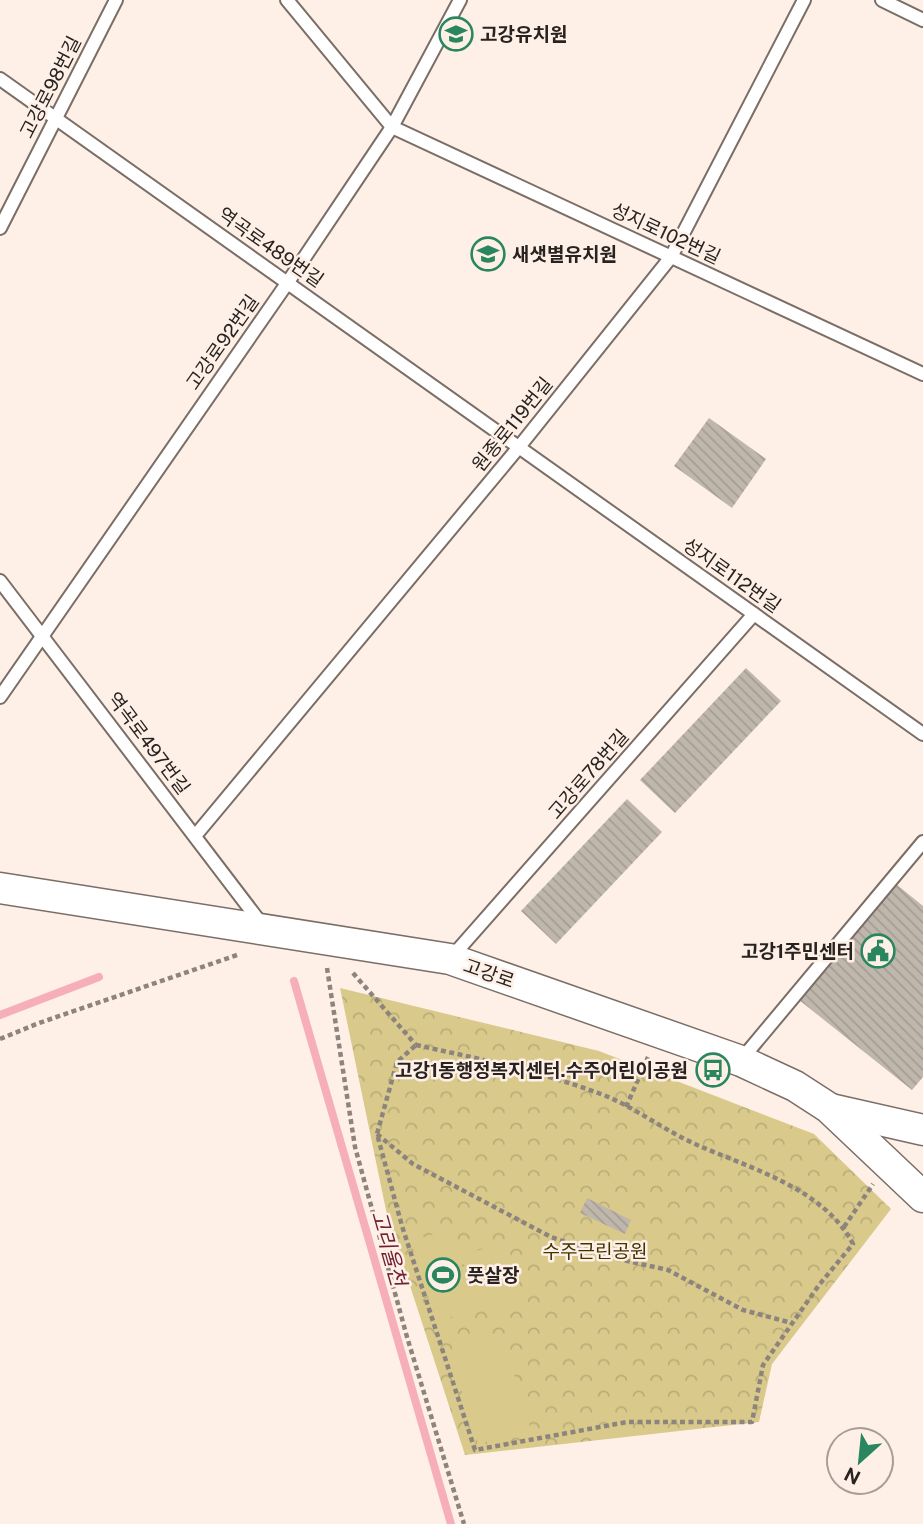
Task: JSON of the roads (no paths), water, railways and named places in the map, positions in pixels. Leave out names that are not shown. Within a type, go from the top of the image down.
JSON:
[{"type":"street","name":"고강로","points":[[0,888],[450,959],[741,1061],[795,1086],[829,1108],[923,1197]]},
{"type":"street","points":[[829,1108],[923,1130]]},
{"type":"lane","name":"고강로98번길","points":[[0,228],[116,0]]},
{"type":"lane","name":"고강로92번길","points":[[0,697],[288,282],[392,127],[460,0]]},
{"type":"lane","name":"원종로119번길","points":[[195,836],[519,447],[671,257],[804,0]]},
{"type":"lane","points":[[882,0],[923,20]]},
{"type":"lane","points":[[291,2],[392,127]]},
{"type":"lane","name":"역곡로489번길","points":[[0,79],[519,447]]},
{"type":"lane","name":"성지로102번길","points":[[392,127],[923,374]]},
{"type":"lane","name":"성지로112번길","points":[[519,447],[923,734]]},
{"type":"lane","name":"역곡로497번길","points":[[0,581],[265,929]]},
{"type":"lane","name":"고강로78번길","points":[[450,959],[754,614]]},
{"type":"lane","points":[[741,1061],[923,842]]},
{"type":"waterway","points":[[0,1015],[99,977]]},
{"type":"waterway","name":"고리울천","points":[[294,981],[451,1524]]},
{"type":"place","name":"고강유치원","points":[[456,34]]},
{"type":"place","name":"새샛별유치원","points":[[488,254]]},
{"type":"place","name":"고강1주민센터","points":[[878,951]]},
{"type":"place","name":"고강1동행정복지센터.수주어린이공원","points":[[713,1070]]},
{"type":"place","name":"풋살장","points":[[443,1275]]},
{"type":"park label","name":"수주근린공원","points":[[595,1251]]}]
